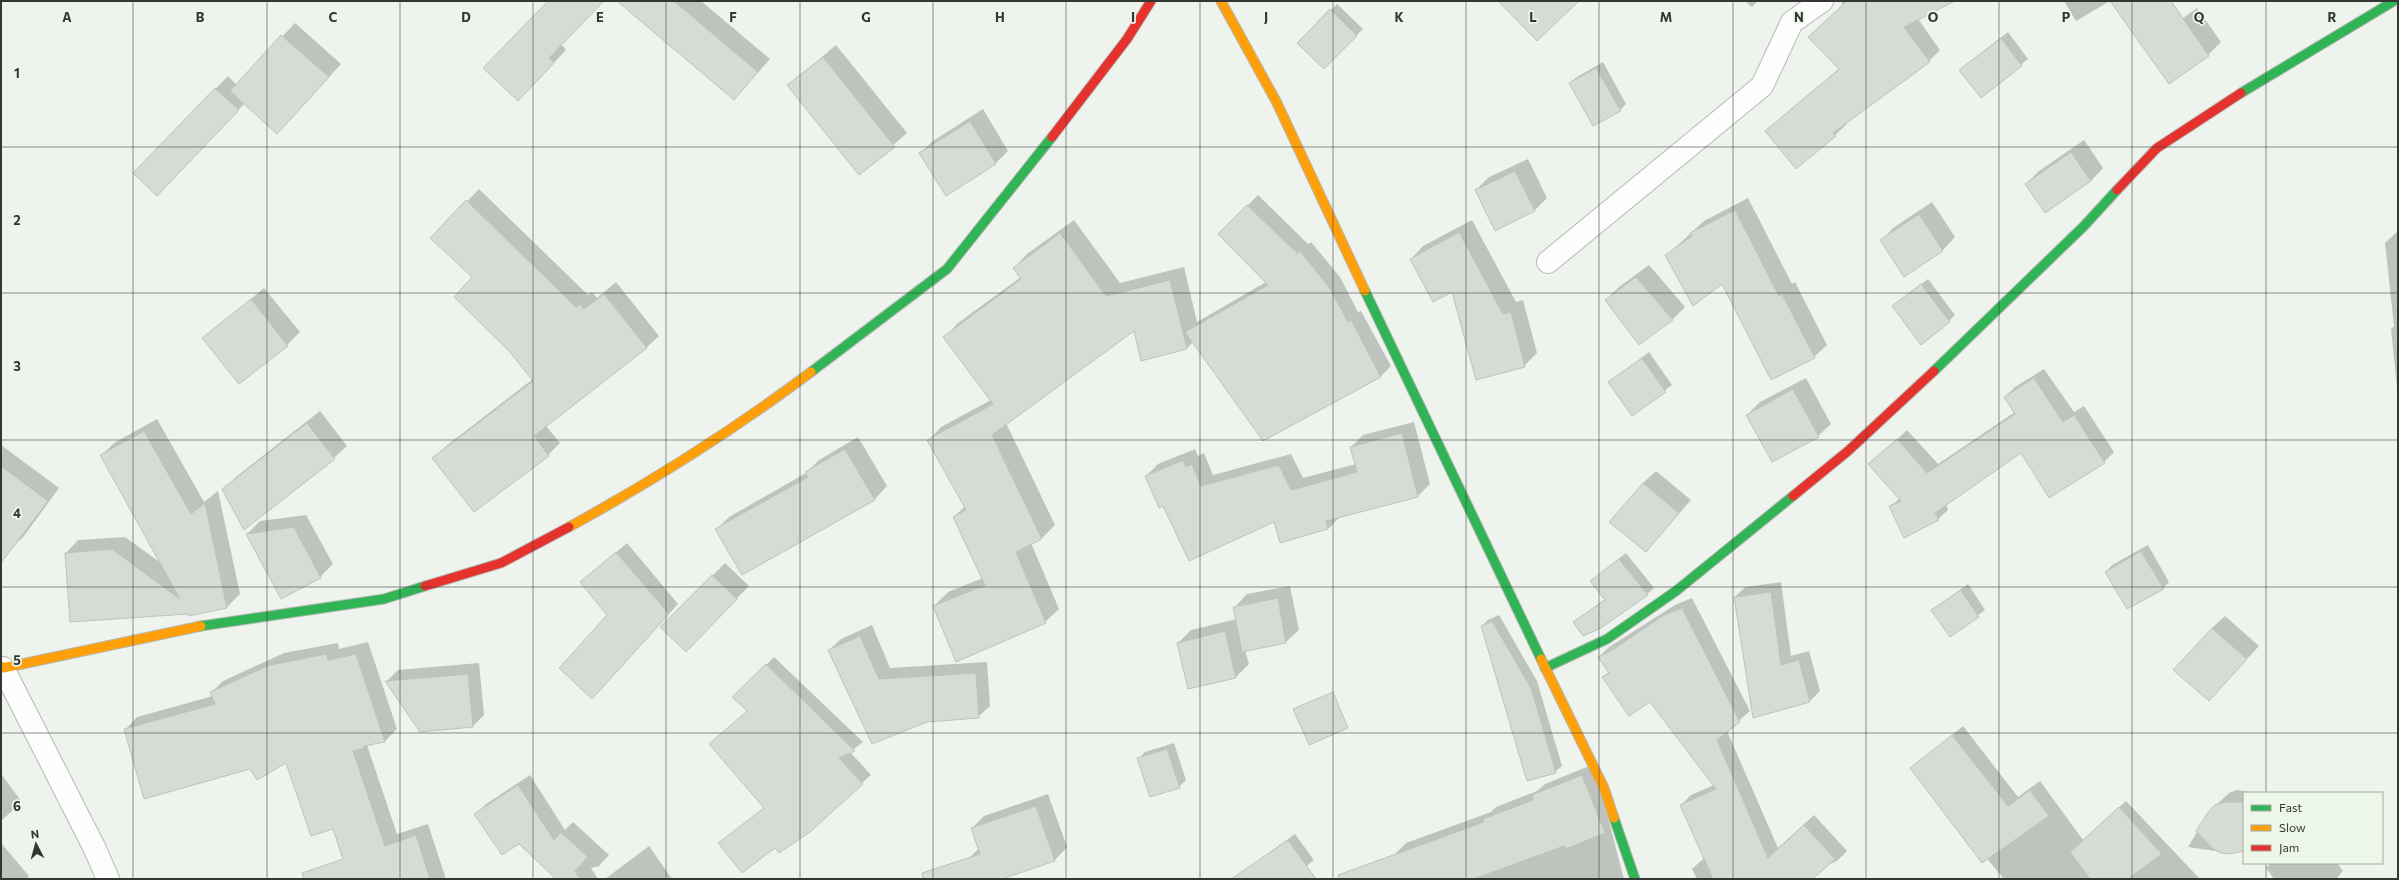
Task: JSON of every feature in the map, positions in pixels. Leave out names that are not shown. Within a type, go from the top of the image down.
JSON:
[{"type":"street","points":[[108,879],[94,847],[2,667],[224,621],[384,599],[501,563],[637,490],[775,399],[947,269],[1090,90],[1127,39],[1151,1]]},
{"type":"street","points":[[1221,1],[1277,103],[1465,504],[1604,788],[1635,879]]},
{"type":"street","points":[[1548,262],[1762,86],[1792,22],[1822,1]]},
{"type":"street","points":[[1546,668],[1607,639],[1676,591],[1848,451],[1982,326],[2079,232],[2157,148],[2276,70],[2394,1]]},
{"type":"building","points":[[548,1],[604,1],[549,58],[554,63],[518,101],[483,68]]},
{"type":"building","points":[[617,1],[674,1],[758,72],[734,100]]},
{"type":"building","points":[[1498,1],[1579,1],[1537,41]]},
{"type":"building","points":[[1847,1],[1955,1],[1904,27],[1930,62],[1833,133],[1836,136],[1796,169],[1765,131],[1839,69],[1808,37]]},
{"type":"building","points":[[2110,1],[2171,1],[2209,56],[2169,84]]},
{"type":"building","points":[[1330,9],[1357,36],[1324,69],[1297,43]]},
{"type":"building","points":[[281,35],[329,77],[277,134],[230,91]]},
{"type":"building","points":[[2001,38],[2022,66],[1981,98],[1959,70]]},
{"type":"building","points":[[823,57],[895,147],[859,175],[787,85]]},
{"type":"building","points":[[1596,68],[1621,111],[1593,126],[1569,83]]},
{"type":"building","points":[[215,88],[239,110],[157,196],[133,173]]},
{"type":"building","points":[[970,121],[996,164],[946,196],[919,153]]},
{"type":"building","points":[[2071,152],[2091,181],[2045,213],[2025,184]]},
{"type":"building","points":[[1515,171],[1535,211],[1495,231],[1475,190]]},
{"type":"building","points":[[466,200],[576,307],[580,304],[584,309],[604,294],[647,348],[534,436],[549,456],[474,512],[432,458],[533,381],[510,352],[454,297],[472,277],[430,238]]},
{"type":"building","points":[[1247,205],[1297,253],[1300,251],[1329,287],[1348,322],[1351,320],[1381,377],[1263,441],[1185,332],[1268,285],[1218,234]]},
{"type":"building","points":[[1735,210],[1779,296],[1782,294],[1815,358],[1771,380],[1722,284],[1693,306],[1665,255],[1692,236],[1690,233]]},
{"type":"building","points":[[1919,214],[1943,251],[1904,277],[1880,240]]},
{"type":"building","points":[[1459,232],[1503,314],[1511,312],[1525,367],[1476,380],[1452,292],[1433,302],[1410,259]]},
{"type":"building","points":[[1060,233],[1106,296],[1170,280],[1187,349],[1141,361],[1134,331],[992,435],[1042,539],[1016,552],[1046,623],[956,662],[933,606],[985,585],[953,517],[966,510],[927,440],[993,404],[943,337],[1021,279],[1013,268]]},
{"type":"building","points":[[1636,277],[1673,320],[1639,345],[1605,300]]},
{"type":"building","points":[[1921,284],[1950,322],[1921,345],[1892,306]]},
{"type":"building","points":[[251,299],[288,346],[239,384],[202,338]]},
{"type":"building","points":[[1642,358],[1666,392],[1632,416],[1608,382]]},
{"type":"building","points":[[2034,378],[2063,422],[2074,415],[2105,463],[2049,498],[2021,453],[1935,513],[1939,520],[1904,538],[1889,506],[1901,501],[1868,464],[1897,439],[1927,473],[2015,414],[2004,397]]},
{"type":"building","points":[[1793,389],[1819,437],[1772,462],[1746,415]]},
{"type":"building","points":[[307,423],[335,459],[244,530],[222,489]]},
{"type":"building","points":[[144,431],[191,514],[205,503],[227,608],[189,616],[188,614],[70,622],[65,553],[112,549],[180,599],[100,455]]},
{"type":"building","points":[[1402,433],[1418,497],[1326,521],[1328,529],[1280,543],[1274,522],[1189,561],[1163,506],[1159,508],[1145,476],[1183,460],[1186,467],[1192,464],[1201,486],[1279,465],[1291,490],[1357,472],[1350,447]]},
{"type":"building","points":[[845,449],[875,500],[742,575],[715,529],[808,477],[805,472]]},
{"type":"building","points":[[1,466],[48,501],[1,563]]},
{"type":"building","points":[[1643,483],[1679,513],[1646,552],[1609,522]]},
{"type":"building","points":[[294,527],[321,578],[281,599],[246,534]]},
{"type":"building","points":[[2141,551],[2164,589],[2127,609],[2105,572]]},
{"type":"building","points":[[616,552],[669,614],[592,699],[559,668],[607,615],[580,582]]},
{"type":"building","points":[[1619,559],[1648,595],[1601,628],[1583,636],[1573,622],[1605,600],[1590,581]]},
{"type":"building","points":[[712,575],[737,599],[686,652],[660,627]]},
{"type":"building","points":[[1961,590],[1979,617],[1950,637],[1931,610]]},
{"type":"building","points":[[1771,592],[1781,665],[1799,660],[1810,702],[1753,718],[1734,597]]},
{"type":"building","points":[[1278,598],[1286,643],[1242,652],[1233,607]]},
{"type":"building","points":[[1682,608],[1740,722],[1717,740],[1768,858],[1804,825],[1835,859],[1813,879],[1713,879],[1680,805],[1716,789],[1650,702],[1629,716],[1602,677],[1609,673],[1598,657],[1614,649],[1664,615]]},
{"type":"building","points":[[1492,621],[1531,688],[1556,773],[1527,781],[1481,626]]},
{"type":"building","points":[[2212,628],[2247,659],[2209,701],[2173,670]]},
{"type":"building","points":[[1225,631],[1236,678],[1188,689],[1177,643]]},
{"type":"building","points":[[860,636],[879,679],[976,673],[979,718],[927,722],[872,744],[828,650]]},
{"type":"building","points":[[327,654],[328,660],[356,654],[385,742],[364,746],[365,748],[353,751],[385,846],[416,835],[430,879],[304,879],[302,873],[343,859],[333,829],[311,836],[286,763],[257,780],[250,769],[144,799],[124,729],[215,704],[210,692],[270,665]]},
{"type":"building","points":[[766,664],[855,751],[839,758],[863,784],[810,832],[779,853],[775,848],[742,873],[718,843],[764,808],[709,744],[747,711],[732,697]]},
{"type":"building","points":[[468,674],[473,727],[420,732],[385,681]]},
{"type":"building","points":[[1333,692],[1348,728],[1309,745],[1293,709]]},
{"type":"building","points":[[1952,735],[2008,806],[2030,790],[2049,816],[1982,863],[1910,768]]},
{"type":"building","points":[[1167,749],[1180,788],[1150,797],[1137,758]]},
{"type":"building","points":[[1582,775],[1605,833],[1566,849],[1564,846],[1474,879],[1338,879],[1338,875],[1484,822],[1483,819],[1533,800],[1532,795]]},
{"type":"building","points":[[518,785],[554,840],[561,832],[588,857],[575,871],[580,879],[556,879],[519,844],[502,855],[474,814]]},
{"type":"building","points":[[2224,802],[2243,802],[2243,851],[2229,854],[2221,853],[2213,849],[2196,831],[2209,811],[2215,805]]},
{"type":"building","points":[[1036,806],[1055,861],[1002,879],[923,879],[922,873],[980,854],[971,828]]},
{"type":"building","points":[[2119,807],[2162,854],[2128,879],[2090,879],[2070,852]]},
{"type":"building","points":[[1288,840],[1316,879],[1231,879]]},
{"type":"traffic: fast","points":[[2241,93],[2394,1]]},
{"type":"traffic: fast","points":[[811,372],[947,269],[1052,137]]},
{"type":"traffic: fast","points":[[1934,371],[2084,226],[2117,190]]},
{"type":"traffic: fast","points":[[1365,291],[1541,659]]},
{"type":"traffic: fast","points":[[1545,668],[1607,639],[1676,591],[1793,496]]},
{"type":"traffic: fast","points":[[201,626],[384,599],[425,586]]},
{"type":"traffic: fast","points":[[1614,818],[1635,879]]},
{"type":"traffic: slow","points":[[1221,1],[1277,103],[1365,291]]},
{"type":"traffic: slow","points":[[569,527],[693,454],[753,414],[811,372]]},
{"type":"traffic: slow","points":[[1,666],[3,668],[201,626]]},
{"type":"traffic: slow","points":[[1541,659],[1604,788],[1614,818]]},
{"type":"traffic: jam","points":[[1052,137],[1127,39],[1151,1]]},
{"type":"traffic: jam","points":[[2117,190],[2157,148],[2241,93]]},
{"type":"traffic: jam","points":[[1793,496],[1848,451],[1934,371]]},
{"type":"traffic: jam","points":[[425,586],[501,563],[569,527]]}]
